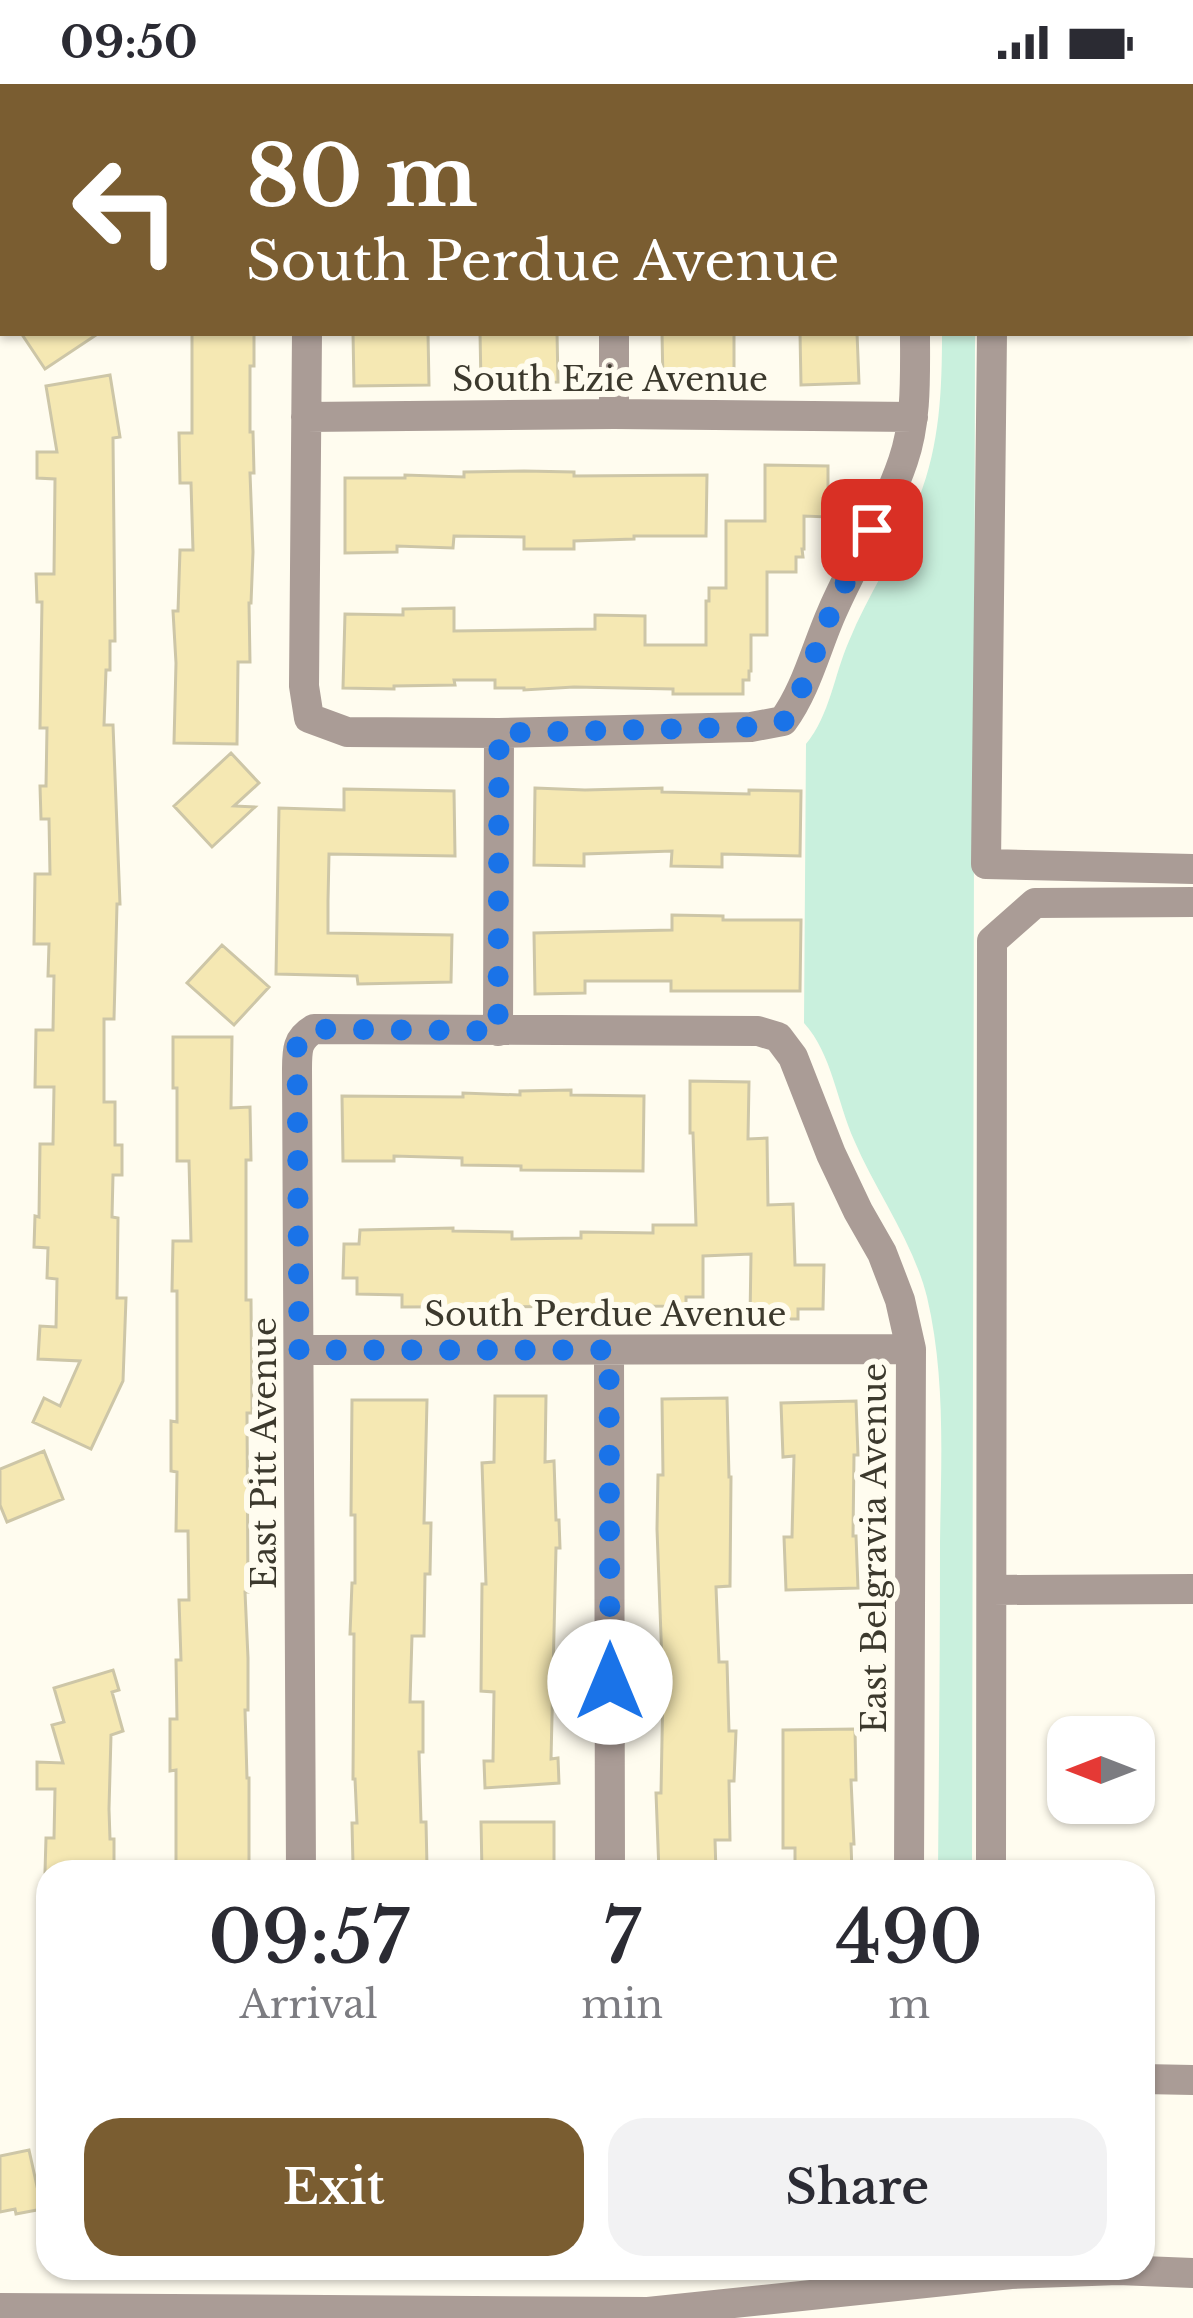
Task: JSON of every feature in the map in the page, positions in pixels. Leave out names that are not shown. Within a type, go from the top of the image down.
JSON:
[{"type":"street","points":[[308,336],[304,686],[309,718],[347,732],[499,733],[751,727],[784,721],[905,458],[913,416],[915,336]]},
{"type":"street","points":[[614,336],[614,414]]},
{"type":"street","points":[[992,336],[986,864],[1193,869]]},
{"type":"street","name":"South Ezie Avenue","points":[[306,416],[913,416]]},
{"type":"street","points":[[498,1031],[499,733]]},
{"type":"street","points":[[991,1860],[992,940],[1035,903],[1193,902]]},
{"type":"street","name":"East Pitt Avenue","points":[[301,1860],[297,1046],[314,1029],[498,1031]]},
{"type":"street","name":"East Belgravia Avenue","points":[[498,1031],[758,1031],[778,1037],[794,1057],[831,1154],[882,1252],[911,1349],[909,1860]]},
{"type":"street","name":"South Perdue Avenue","points":[[299,1350],[911,1349]]},
{"type":"street","points":[[609,1350],[610,1860]]},
{"type":"street","points":[[992,1590],[1193,1588]]},
{"type":"street","points":[[1155,2079],[1193,2080]]},
{"type":"street","points":[[1155,2272],[1193,2273]]},
{"type":"street","points":[[0,2308],[146,2314],[648,2315],[887,2280]]},
{"type":"green space","points":[[942,336],[975,336],[972,1860],[938,1860],[940,1389],[927,1297],[913,1256],[854,1140],[828,1064],[804,1023],[806,744],[821,720],[849,641],[919,498],[931,457]]},
{"type":"building","points":[[23,336],[94,336],[45,369]]},
{"type":"building","points":[[192,336],[254,336],[254,366],[250,366],[254,473],[250,473],[250,662],[238,662],[237,744],[174,743],[173,611],[178,611],[180,550],[193,550],[191,483],[180,483],[179,433],[192,433]]},
{"type":"building","points":[[353,336],[428,336],[429,385],[354,386]]},
{"type":"building","points":[[480,336],[557,336],[558,382],[481,383]]},
{"type":"building","points":[[662,336],[734,336],[734,381],[663,382]]},
{"type":"building","points":[[800,336],[857,336],[859,383],[801,385]]},
{"type":"building","points":[[110,375],[120,437],[113,438],[115,641],[110,641],[110,670],[106,670],[104,725],[113,725],[120,904],[114,1019],[104,1019],[104,1102],[115,1102],[115,1145],[122,1145],[122,1175],[113,1175],[112,1217],[118,1218],[117,1298],[126,1298],[123,1381],[91,1449],[33,1422],[44,1398],[60,1406],[80,1361],[38,1359],[40,1326],[56,1327],[57,1279],[47,1278],[48,1248],[34,1247],[40,1144],[53,1144],[54,1087],[35,1087],[36,1030],[53,1030],[54,976],[48,976],[49,944],[34,944],[35,874],[50,874],[49,819],[41,819],[47,728],[40,728],[42,602],[37,602],[36,574],[54,574],[55,479],[37,478],[37,452],[57,452],[46,386]]},
{"type":"building","points":[[765,465],[828,466],[828,517],[804,516],[803,557],[796,557],[796,572],[767,572],[767,635],[751,635],[751,671],[749,680],[743,680],[743,694],[574,687],[524,690],[495,688],[495,680],[454,680],[455,685],[394,689],[343,688],[345,614],[403,615],[403,609],[454,608],[454,631],[595,629],[595,615],[645,616],[645,645],[706,645],[709,588],[726,588],[726,521],[765,521]]},
{"type":"building","points":[[464,472],[574,472],[574,476],[707,475],[706,536],[634,536],[574,541],[574,549],[524,549],[524,537],[454,536],[453,548],[397,546],[397,552],[345,553],[345,478],[464,477]]},
{"type":"building","points":[[231,753],[259,783],[234,806],[255,807],[212,847],[174,806]]},
{"type":"building","points":[[535,788],[801,791],[800,856],[722,854],[722,867],[671,866],[672,851],[584,854],[584,866],[534,865]]},
{"type":"building","points":[[344,789],[454,791],[455,856],[329,854],[328,901],[328,933],[452,935],[451,982],[358,984],[357,976],[276,974],[279,808],[344,810]]},
{"type":"building","points":[[672,915],[801,920],[800,991],[671,991],[671,981],[585,981],[585,993],[535,994],[534,933],[672,930]]},
{"type":"building","points":[[222,945],[269,987],[234,1025],[187,983]]},
{"type":"building","points":[[173,1037],[232,1037],[231,1108],[250,1107],[246,1300],[251,1300],[252,1413],[247,1413],[245,1592],[249,1860],[176,1860],[176,1770],[170,1771],[170,1719],[177,1719],[179,1600],[189,1600],[188,1531],[176,1531],[177,1472],[171,1471],[171,1421],[177,1422],[173,1241],[191,1241],[189,1161],[177,1161],[177,1088],[173,1088]]},
{"type":"building","points":[[690,1081],[749,1082],[748,1139],[767,1138],[768,1205],[793,1204],[795,1265],[824,1265],[823,1309],[798,1309],[798,1319],[750,1319],[751,1254],[703,1256],[703,1297],[686,1297],[686,1306],[402,1307],[402,1295],[357,1294],[357,1278],[343,1278],[344,1244],[359,1244],[360,1230],[453,1228],[512,1232],[512,1239],[581,1238],[581,1232],[653,1233],[653,1225],[696,1225]]},
{"type":"building","points":[[571,1090],[571,1095],[644,1096],[643,1171],[521,1170],[521,1166],[462,1165],[462,1158],[394,1156],[394,1161],[343,1161],[342,1096],[463,1097],[463,1093]]},
{"type":"building","points":[[495,1396],[546,1396],[545,1462],[554,1461],[560,1548],[556,1548],[551,1759],[558,1758],[559,1783],[485,1788],[484,1761],[493,1761],[494,1692],[481,1691],[482,1584],[486,1584],[482,1463],[494,1462]]},
{"type":"building","points":[[727,1398],[730,1586],[716,1587],[719,1662],[727,1662],[729,1731],[736,1731],[734,1781],[729,1781],[730,1840],[715,1840],[716,1860],[659,1860],[656,1793],[661,1793],[663,1688],[654,1688],[654,1664],[662,1663],[657,1529],[658,1475],[663,1475],[662,1399]]},
{"type":"building","points":[[352,1400],[427,1400],[424,1523],[431,1523],[430,1574],[425,1574],[424,1636],[412,1636],[410,1702],[423,1702],[423,1752],[419,1752],[427,1860],[353,1860],[352,1823],[357,1823],[354,1634],[350,1634],[355,1515],[351,1515]]},
{"type":"building","points":[[856,1401],[853,1536],[858,1588],[786,1590],[784,1537],[792,1537],[794,1456],[783,1457],[781,1403]]},
{"type":"building","points":[[44,1451],[63,1499],[7,1522],[0,1505],[0,1469]]},
{"type":"building","points":[[113,1670],[119,1690],[112,1692],[123,1731],[111,1735],[109,1809],[114,1860],[45,1860],[46,1838],[54,1838],[55,1789],[37,1789],[37,1762],[63,1763],[52,1725],[64,1722],[54,1688]]},
{"type":"building","points":[[855,1729],[852,1860],[795,1860],[795,1848],[783,1848],[783,1730]]},
{"type":"building","points":[[481,1822],[554,1822],[554,1860],[482,1860]]},
{"type":"building","points":[[29,2150],[36,2210],[0,2212],[0,2156]]},
{"type":"route","points":[[610,1682],[609,1350],[299,1350],[297,1046],[314,1029],[498,1031],[499,733],[751,727],[784,721],[872,530]]}]
